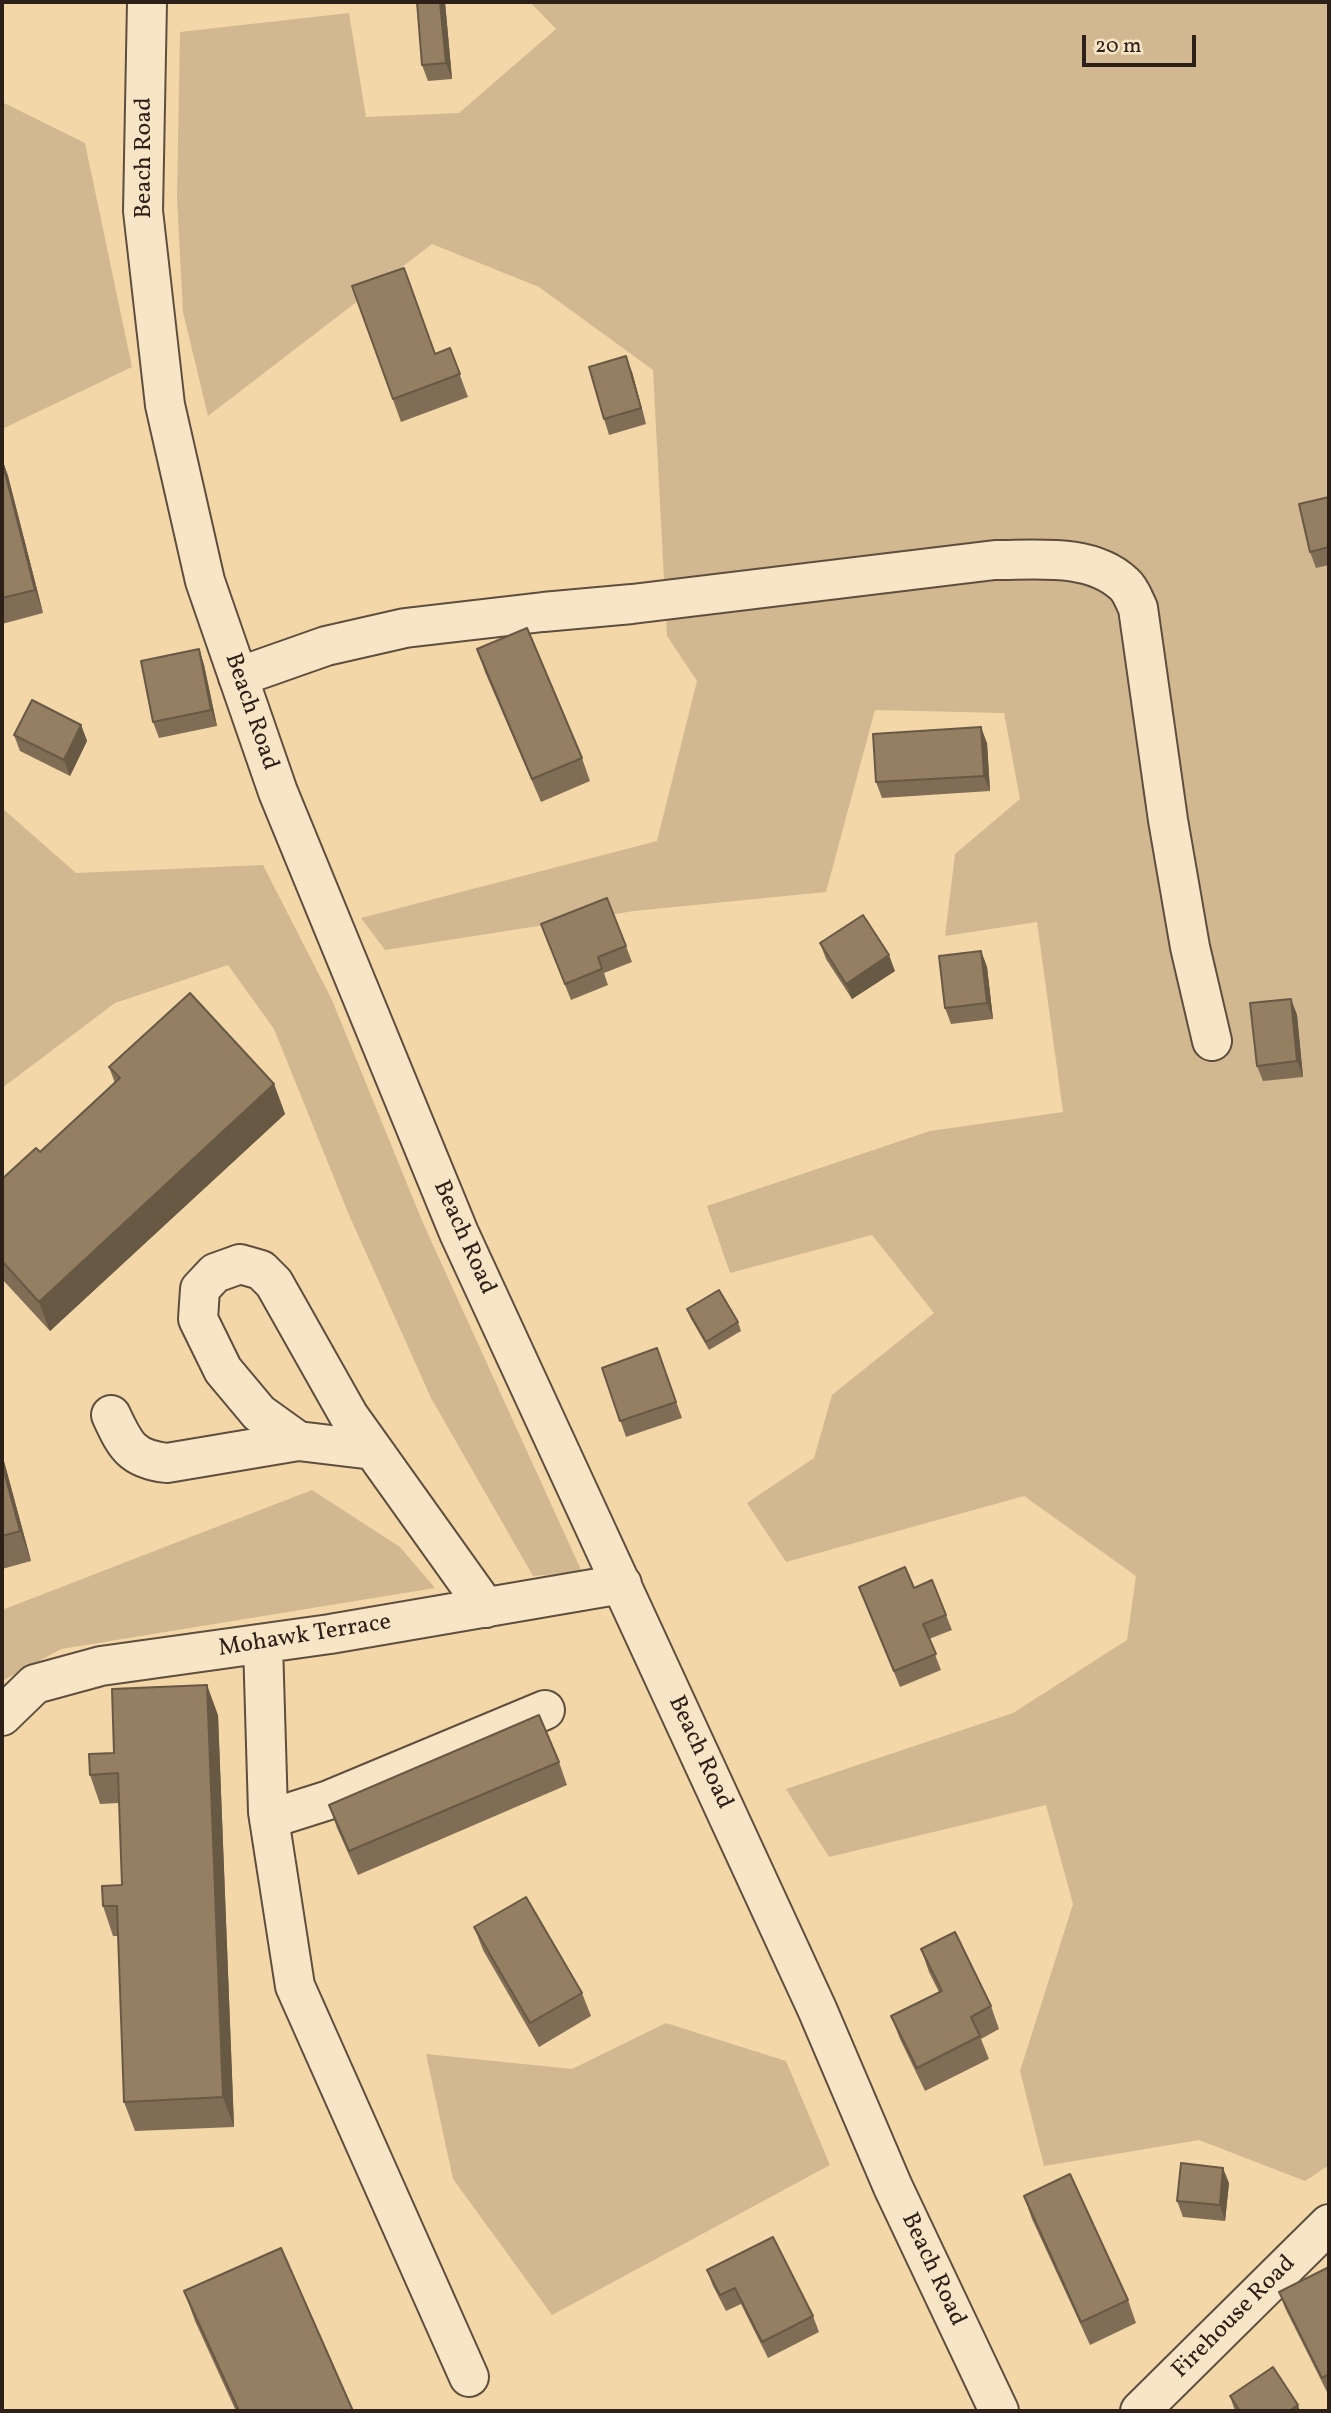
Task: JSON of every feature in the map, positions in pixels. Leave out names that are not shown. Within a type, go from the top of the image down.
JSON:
[{"type":"street","name":"Beach Road","points":[[147,2],[144,211],[165,405],[205,582],[278,792],[459,1233],[817,2008],[893,2187],[999,2411]]},
{"type":"street","points":[[239,677],[326,646],[405,628],[632,604],[995,560],[1055,560],[1091,565],[1127,585],[1138,608],[1172,845],[1190,947],[1212,1041]]},
{"type":"street","points":[[298,1441],[259,1413],[223,1370],[198,1319],[201,1289],[215,1273],[240,1264],[261,1270],[274,1283],[349,1416],[486,1608]]},
{"type":"street","points":[[111,1415],[125,1444],[135,1454],[149,1461],[167,1463],[298,1441],[373,1450]]},
{"type":"street","name":"Mohawk Terrace","points":[[2,1716],[35,1684],[101,1666],[263,1644],[622,1584]]},
{"type":"street","points":[[263,1644],[269,1819],[295,1986],[470,2377]]},
{"type":"street","points":[[269,1819],[329,1800],[545,1710]]},
{"type":"street","name":"Firehouse Road","points":[[1140,2411],[1329,2224]]},
{"type":"shaded area","points":[[530,2],[1329,2],[1329,2165],[1305,2181],[1199,2140],[1044,2166],[1020,2071],[1073,1904],[1046,1805],[829,1857],[786,1789],[1013,1713],[1127,1640],[1136,1576],[1024,1496],[786,1562],[747,1503],[814,1458],[832,1395],[934,1313],[872,1235],[730,1273],[707,1206],[930,1131],[1063,1112],[1037,922],[945,936],[955,854],[1020,799],[1004,713],[875,710],[826,892],[634,911],[385,950],[361,918],[657,841],[697,681],[667,636],[653,370],[539,287],[432,244],[208,416],[183,312],[177,198],[180,32],[349,13],[366,117],[459,113],[556,29]]},
{"type":"shaded area","points":[[2,102],[85,143],[132,367],[2,429]]},
{"type":"shaded area","points":[[2,808],[76,873],[263,865],[332,1000],[423,1223],[582,1572],[533,1576],[431,1398],[349,1215],[274,1029],[228,965],[115,1003],[2,1088]]},
{"type":"shaded area","points":[[312,1490],[400,1547],[435,1588],[61,1649],[2,1681],[2,1610]]},
{"type":"shaded area","points":[[666,2023],[786,2061],[830,2165],[552,2315],[453,2179],[426,2054],[572,2069]]},
{"type":"building","points":[[417,2],[440,2],[446,63],[422,65]]},
{"type":"building","points":[[404,268],[435,354],[450,348],[460,374],[393,399],[352,286]]},
{"type":"building","points":[[626,356],[641,408],[604,419],[589,367]]},
{"type":"building","points":[[2,461],[35,590],[2,598]]},
{"type":"building","points":[[1329,497],[1329,547],[1310,552],[1299,504]]},
{"type":"building","points":[[527,628],[582,758],[532,779],[477,649]]},
{"type":"building","points":[[199,649],[211,710],[153,722],[141,661]]},
{"type":"building","points":[[32,700],[81,725],[64,760],[14,735]]},
{"type":"building","points":[[981,727],[984,776],[876,782],[873,734]]},
{"type":"building","points":[[607,898],[626,946],[598,957],[602,969],[565,984],[541,924]]},
{"type":"building","points":[[863,915],[889,955],[846,984],[820,943]]},
{"type":"building","points":[[981,951],[987,1003],[945,1008],[939,956]]},
{"type":"building","points":[[190,993],[274,1084],[39,1302],[2,1261],[2,1179],[36,1148],[40,1152],[120,1078],[109,1067]]},
{"type":"building","points":[[1291,999],[1297,1061],[1257,1066],[1250,1003]]},
{"type":"building","points":[[719,1290],[738,1322],[706,1342],[687,1309]]},
{"type":"building","points":[[657,1348],[676,1402],[620,1421],[602,1368]]},
{"type":"building","points":[[2,1464],[20,1531],[2,1536]]},
{"type":"building","points":[[905,1567],[914,1588],[932,1580],[946,1615],[923,1624],[936,1654],[894,1671],[859,1587]]},
{"type":"building","points":[[207,1685],[223,2097],[124,2102],[117,1906],[103,1906],[102,1886],[122,1885],[118,1773],[90,1775],[89,1754],[114,1753],[112,1689]]},
{"type":"building","points":[[539,1715],[559,1762],[349,1851],[329,1805]]},
{"type":"building","points":[[526,1897],[582,1993],[530,2023],[474,1927]]},
{"type":"building","points":[[955,1932],[991,2006],[971,2017],[980,2036],[917,2068],[891,2016],[942,1991],[921,1949]]},
{"type":"building","points":[[1181,2163],[1223,2168],[1220,2205],[1177,2201]]},
{"type":"building","points":[[1070,2174],[1128,2300],[1081,2322],[1024,2196]]},
{"type":"building","points":[[773,2237],[813,2316],[762,2342],[735,2288],[720,2295],[707,2270]]},
{"type":"building","points":[[281,2248],[353,2411],[239,2411],[184,2291]]},
{"type":"building","points":[[1329,2267],[1329,2374],[1322,2378],[1279,2292]]},
{"type":"building","points":[[1273,2367],[1298,2405],[1289,2411],[1240,2411],[1230,2396]]}]
